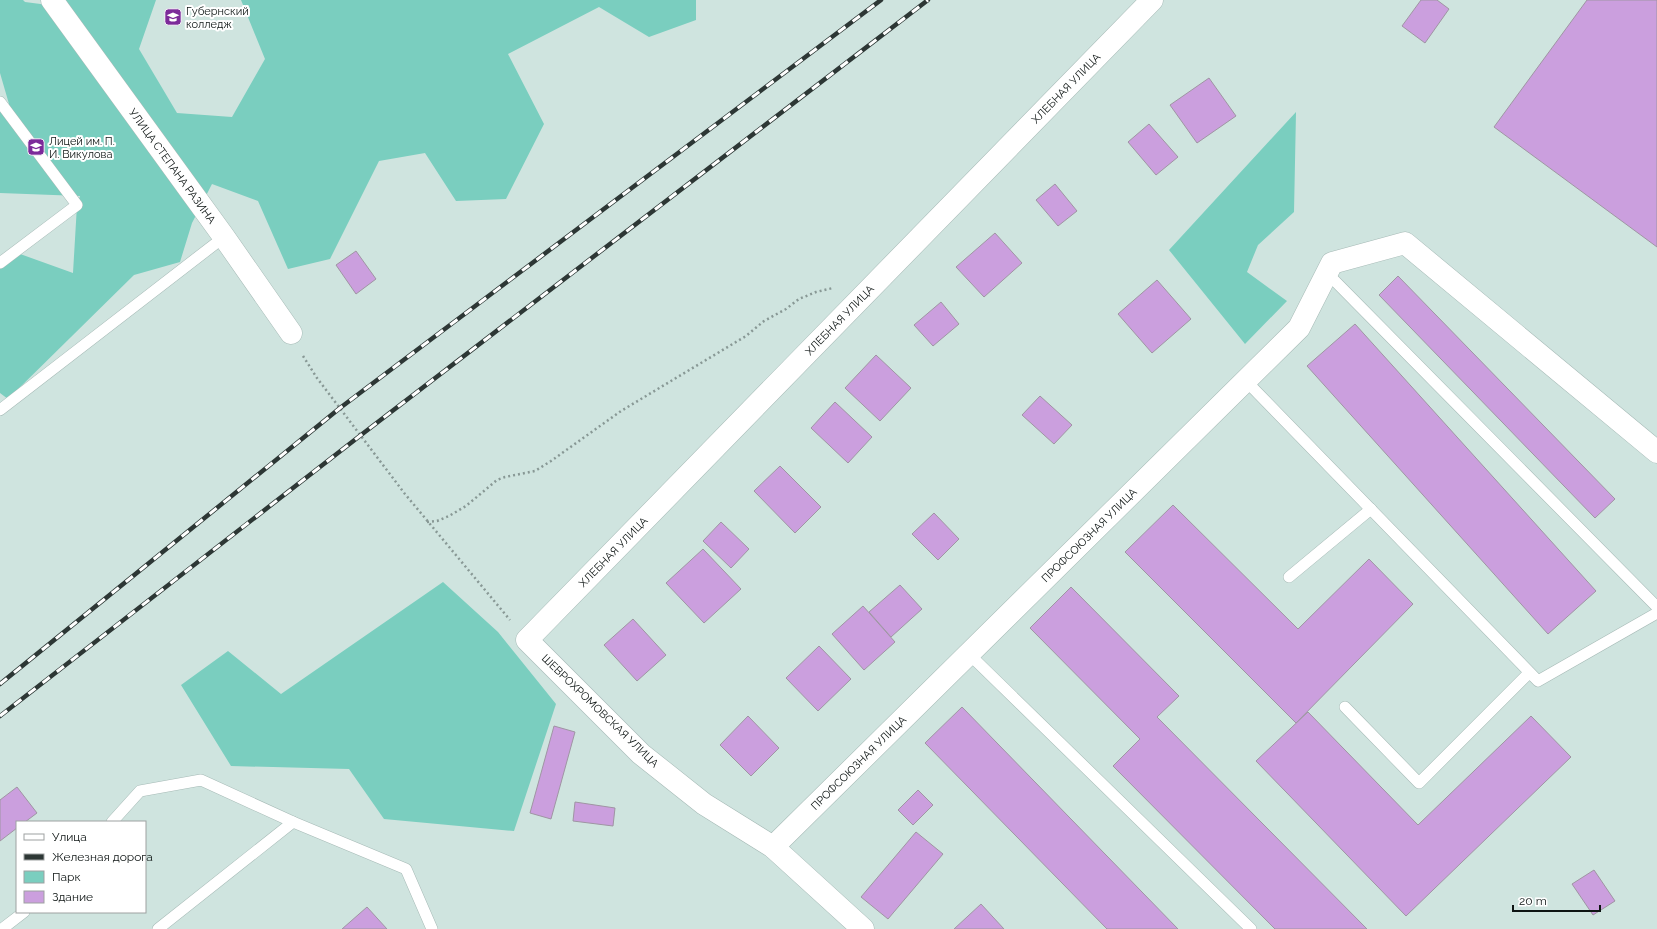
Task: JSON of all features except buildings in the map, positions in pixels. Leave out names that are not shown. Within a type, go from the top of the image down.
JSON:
[{"type":"street","name":"УЛИЦА СТЕПАНА РАЗИНА","points":[[52,0],[224,237],[291,333]]},
{"type":"street","name":"ХЛЕБНАЯ УЛИЦА","points":[[527,640],[1152,0]]},
{"type":"street","name":"ПРОФСОЮЗНАЯ УЛИЦА","points":[[773,847],[1299,328],[1332,263],[1405,243],[1657,452]]},
{"type":"street","name":"ШЕВРОХРОМОВСКАЯ УЛИЦА","points":[[527,640],[641,754],[704,804],[773,847],[863,929]]},
{"type":"lane","points":[[0,102],[77,204],[0,263]]},
{"type":"lane","points":[[0,410],[224,237]]},
{"type":"lane","points":[[1327,273],[1657,607]]},
{"type":"lane","points":[[1246,380],[1538,681],[1657,613]]},
{"type":"lane","points":[[1289,577],[1371,509]]},
{"type":"lane","points":[[969,654],[1251,929]]},
{"type":"lane","points":[[1345,707],[1419,783],[1529,673]]},
{"type":"lane","points":[[113,821],[140,791],[201,780],[293,822],[406,869],[432,929]]},
{"type":"lane","points":[[158,929],[293,822]]},
{"type":"lane","points":[[2,929],[23,913]]},
{"type":"path","points":[[427,522],[437,521],[450,516],[484,493],[497,480],[535,471],[552,461],[621,411],[746,336],[764,321],[786,309],[799,299],[816,292],[837,288],[870,289]]},
{"type":"path","points":[[291,333],[317,378],[427,522],[527,640]]},
{"type":"green space","points":[[0,0],[23,0],[25,2],[56,6],[54,0],[156,0],[139,49],[177,113],[232,117],[265,59],[241,0],[696,0],[696,20],[649,37],[599,7],[508,54],[544,124],[506,199],[456,201],[425,153],[379,161],[330,259],[288,269],[258,201],[212,184],[192,223],[180,262],[134,275],[8,399],[0,393],[0,263],[9,250],[73,273],[77,205],[80,196],[0,193],[0,108],[9,104],[0,73]]},
{"type":"green space","points":[[1296,112],[1294,212],[1258,245],[1247,272],[1287,301],[1245,344],[1169,250]]},
{"type":"green space","points":[[443,582],[498,632],[556,704],[514,831],[384,819],[349,769],[231,766],[181,685],[228,651],[281,694]]},
{"type":"railway","points":[[0,684],[340,408],[881,0]]},
{"type":"railway","points":[[0,716],[361,435],[928,0]]},
{"type":"place","name":"Губернский колледж","points":[[173,17]]},
{"type":"place","name":"Лицей им. П. И. Викулова","points":[[36,147]]}]
